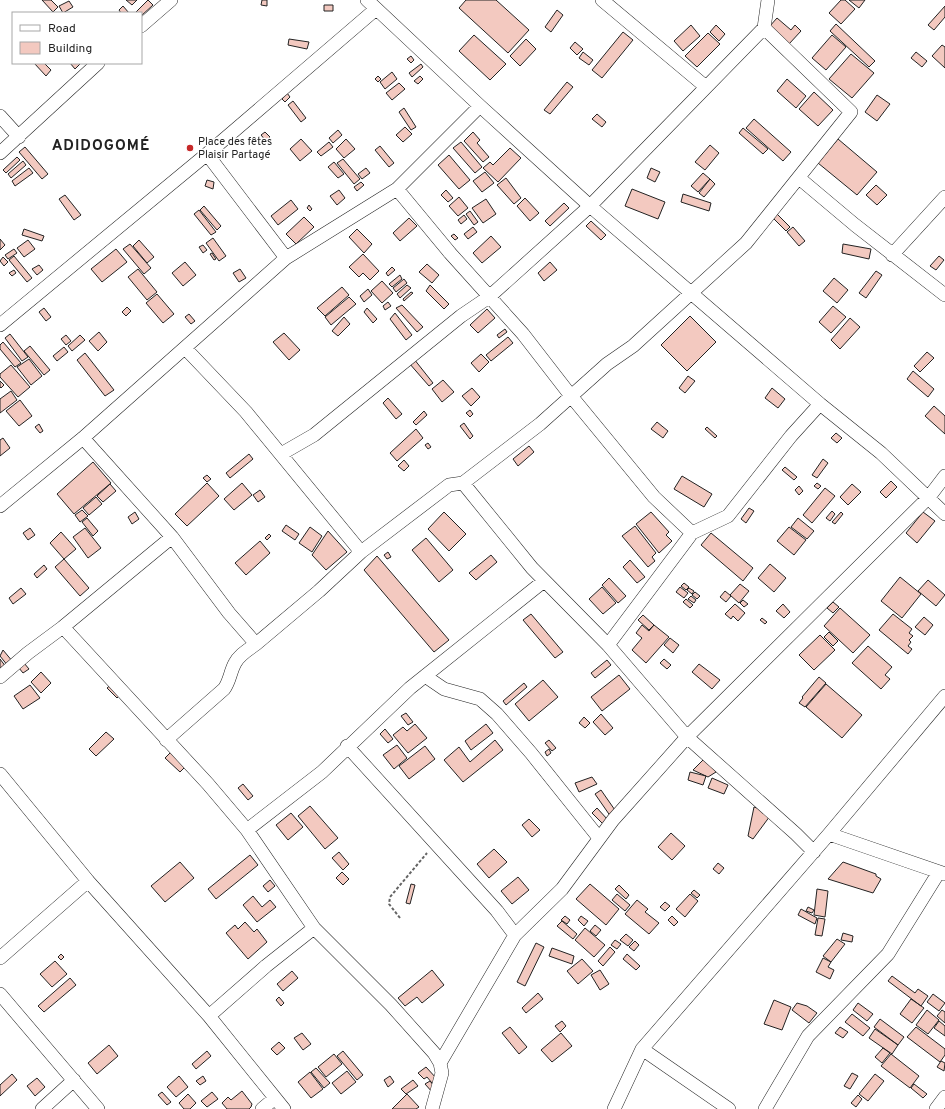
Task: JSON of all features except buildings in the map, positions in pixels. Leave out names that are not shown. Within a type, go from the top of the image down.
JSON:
[{"type":"street","points":[[142,25],[170,0]]},
{"type":"street","points":[[602,0],[706,87]]},
{"type":"street","points":[[281,454],[314,435],[461,316],[489,297],[590,206],[764,28],[768,0]]},
{"type":"street","points":[[0,325],[207,154],[372,4],[480,106],[590,206],[692,292],[820,404],[881,453],[929,497],[945,514]]},
{"type":"street","points":[[166,740],[224,689],[229,683],[235,662],[241,654],[256,644],[319,591],[361,552],[450,485],[463,483],[540,424],[607,364],[633,346],[746,243],[851,112],[764,28]]},
{"type":"street","points":[[0,153],[97,64]]},
{"type":"street","points":[[0,506],[83,438],[286,258],[397,188],[480,106]]},
{"type":"street","points":[[0,116],[19,137]]},
{"type":"street","points":[[207,154],[286,258]]},
{"type":"street","points":[[799,178],[892,255],[945,295]]},
{"type":"street","points":[[397,188],[450,253],[539,353],[570,396],[654,498],[692,532]]},
{"type":"street","points":[[892,255],[945,197]]},
{"type":"street","points":[[184,348],[246,412],[361,552]]},
{"type":"street","points":[[608,645],[692,532],[728,516],[791,436],[820,404]]},
{"type":"street","points":[[83,438],[172,537],[226,609],[256,644]]},
{"type":"street","points":[[440,1063],[516,935],[562,889],[613,820],[687,737],[929,497],[945,476]]},
{"type":"street","points":[[463,483],[544,581],[608,645],[687,737],[796,834],[814,852]]},
{"type":"street","points":[[0,677],[172,537]]},
{"type":"street","points":[[247,830],[322,772],[347,746],[410,688],[544,581]]},
{"type":"street","points":[[63,627],[208,784],[247,830],[314,928],[426,1042],[440,1063],[442,1073],[432,1109]]},
{"type":"street","points":[[425,676],[444,689],[480,699],[497,714],[524,744],[599,838]]},
{"type":"street","points":[[614,1109],[642,1049],[830,834],[945,696]]},
{"type":"street","points":[[347,746],[435,845],[492,906],[516,935]]},
{"type":"street","points":[[1,776],[88,881],[209,1016],[284,1109]]},
{"type":"street","points":[[765,1109],[808,1036],[888,954],[942,873],[830,834]]},
{"type":"street","points":[[0,958],[88,881]]},
{"type":"street","points":[[209,1016],[266,966],[314,928]]},
{"type":"street","points":[[0,994],[98,1109]]},
{"type":"street","points":[[642,1049],[729,1109]]},
{"type":"street","points":[[42,1109],[74,1080]]},
{"type":"street","points":[[936,1109],[945,1097]]},
{"type":"street","points":[[262,1109],[275,1098]]},
{"type":"path","points":[[400,918],[389,904],[390,897],[406,876],[435,845]]},
{"type":"place","name":"Place des fêtes Plaisir Partagé","points":[[190,148]]},
{"type":"district","name":"ADIDOGOMÉ","points":[[101,146]]}]
